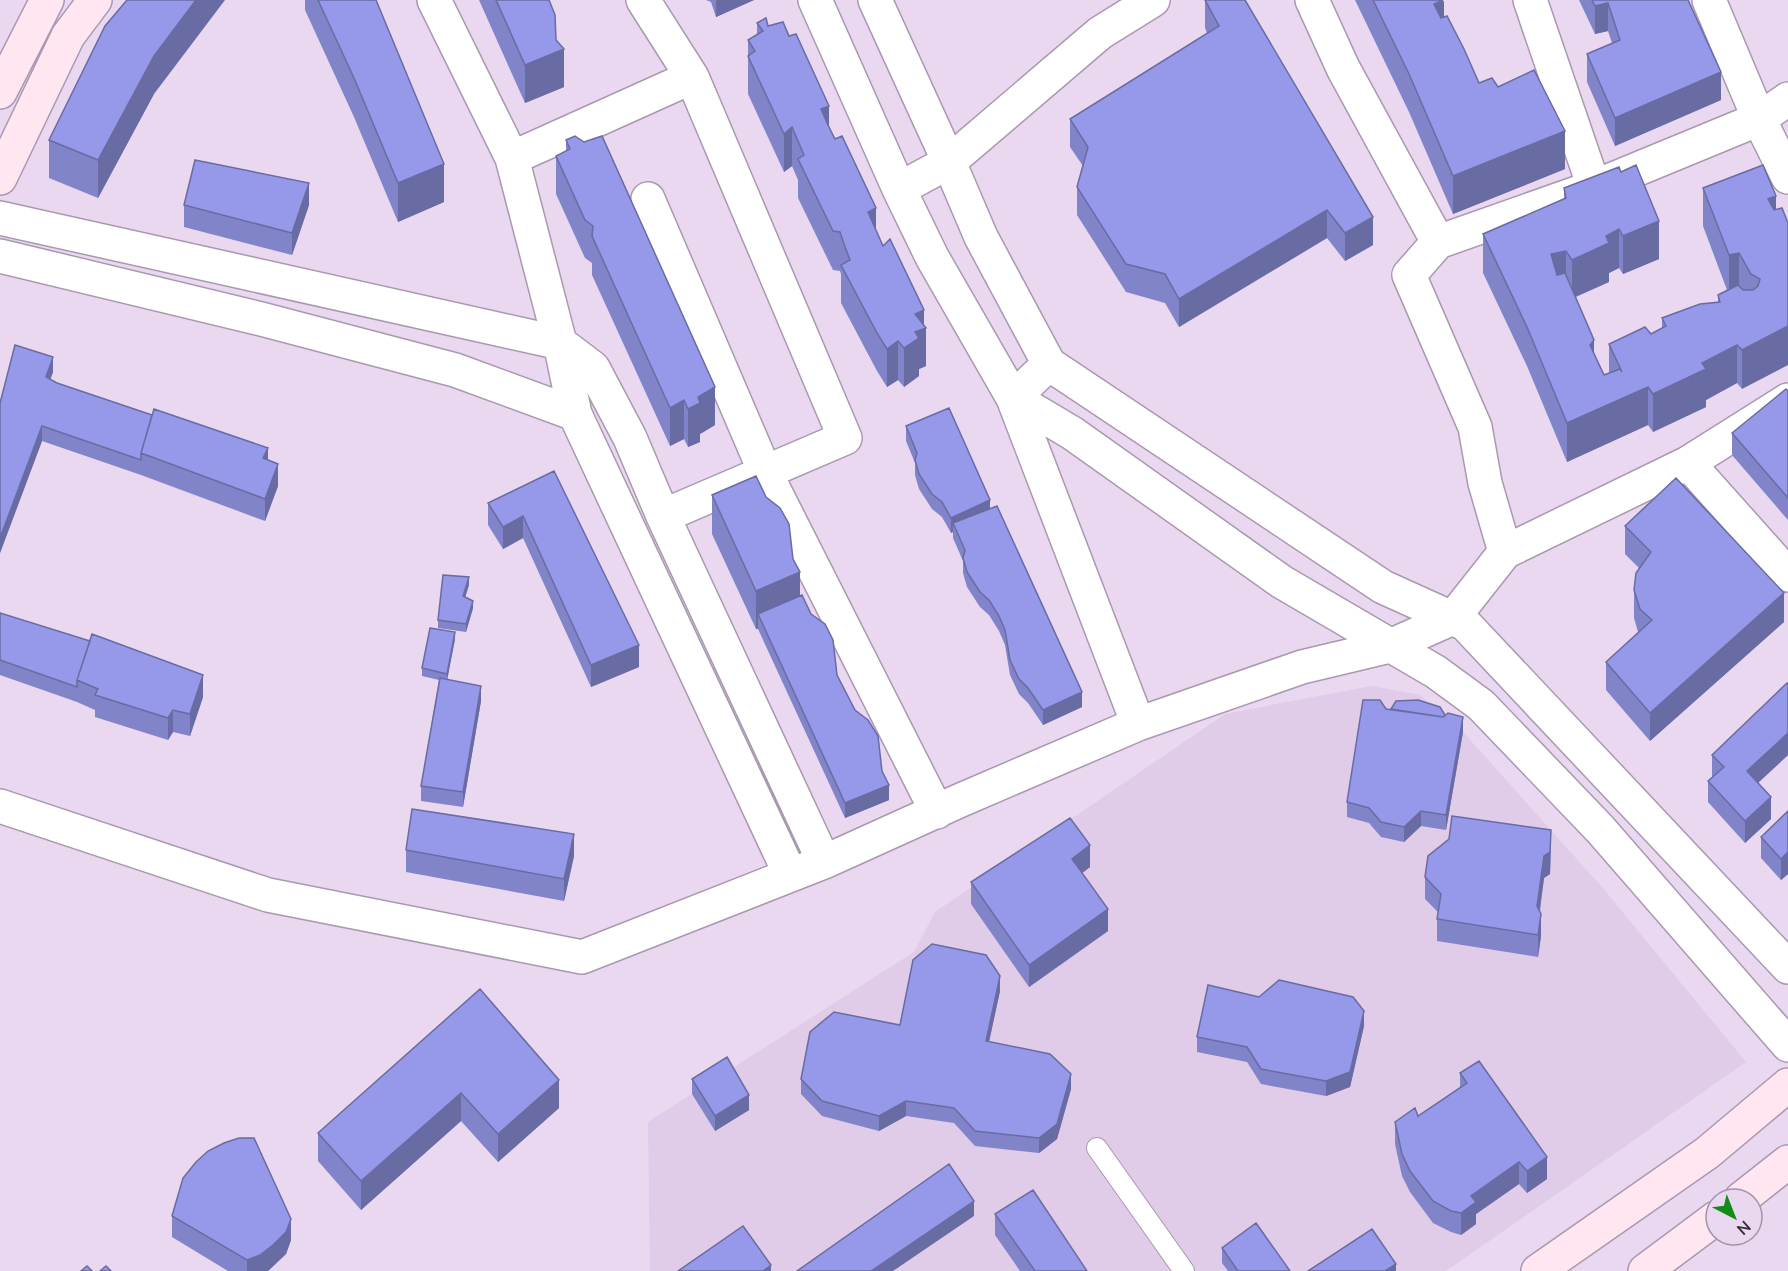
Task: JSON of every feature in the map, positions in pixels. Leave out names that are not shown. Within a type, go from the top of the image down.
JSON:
[{"type":"main road","points":[[0,92],[47,0]]},
{"type":"main road","points":[[0,178],[69,36],[95,0]]},
{"type":"main road","points":[[1538,1271],[1707,1153],[1788,1085]]},
{"type":"main road","points":[[1756,1187],[1788,1162]]},
{"type":"main road","points":[[1645,1271],[1704,1227]]},
{"type":"street","points":[[434,0],[512,158],[560,343],[575,414],[790,874]]},
{"type":"street","points":[[643,0],[692,77],[845,438],[663,516]]},
{"type":"street","points":[[815,0],[899,189],[932,257],[1013,398],[1138,724]]},
{"type":"street","points":[[875,0],[981,237],[1049,364],[1383,587],[1465,624],[1788,967]]},
{"type":"street","points":[[899,189],[949,162],[1100,33],[1153,0]]},
{"type":"street","points":[[1312,0],[1343,68],[1438,242]]},
{"type":"street","points":[[1530,0],[1594,187]]},
{"type":"street","points":[[1709,0],[1759,119],[1788,177]]},
{"type":"street","points":[[512,158],[692,77]]},
{"type":"street","points":[[1505,552],[1485,483],[1474,427],[1409,275],[1438,242],[1594,187],[1759,119],[1788,99]]},
{"type":"street","points":[[648,199],[765,472],[937,812]]},
{"type":"street","points":[[0,218],[560,343],[593,368],[630,438],[663,516],[824,862]]},
{"type":"street","points":[[0,256],[265,320],[454,370],[575,414]]},
{"type":"street","points":[[1013,398],[1049,364]]},
{"type":"street","points":[[1013,398],[1072,433],[1282,582],[1436,672],[1481,705],[1600,829],[1788,1045]]},
{"type":"street","points":[[0,806],[268,895],[582,957],[824,862],[1138,724],[1302,667],[1390,646],[1453,618],[1505,552],[1688,463],[1788,400]]},
{"type":"street","points":[[1688,463],[1788,575]]},
{"type":"lane","points":[[1097,1148],[1184,1271]]},
{"type":"shaded area","points":[[1371,686],[1421,695],[1440,715],[1448,728],[1463,732],[1601,886],[1746,1062],[1446,1271],[650,1271],[648,1122],[914,952],[935,912],[1225,714]]},
{"type":"building","points":[[127,0],[196,0],[154,56],[98,160],[49,140],[105,26]]},
{"type":"building","points":[[318,0],[376,0],[444,164],[398,183]]},
{"type":"building","points":[[496,0],[549,0],[555,15],[556,40],[564,49],[525,65]]},
{"type":"building","points":[[1205,0],[1245,0],[1373,217],[1345,233],[1327,210],[1179,299],[1165,274],[1126,264],[1077,187],[1088,147],[1070,119],[1219,26]]},
{"type":"building","points":[[1373,0],[1443,0],[1434,4],[1441,18],[1447,16],[1479,83],[1492,78],[1498,87],[1534,70],[1565,131],[1453,176],[1409,74]]},
{"type":"building","points":[[1592,0],[1688,0],[1721,72],[1615,118],[1587,54],[1620,40],[1608,3],[1595,6]]},
{"type":"building","points":[[766,18],[768,26],[783,22],[789,36],[796,34],[829,106],[821,109],[828,125],[835,139],[842,136],[876,208],[868,212],[883,246],[890,239],[924,310],[915,314],[926,328],[915,332],[919,338],[904,348],[898,341],[887,349],[877,333],[841,265],[850,260],[840,232],[833,231],[798,159],[804,155],[792,127],[784,134],[748,56],[755,51],[748,40],[763,31],[757,23]]},
{"type":"building","points":[[575,136],[584,142],[602,136],[715,387],[698,397],[700,403],[688,409],[684,400],[670,408],[592,236],[593,226],[585,220],[556,156],[570,149],[566,140]]},
{"type":"building","points":[[195,160],[309,183],[292,233],[184,205]]},
{"type":"building","points":[[1636,165],[1659,221],[1623,236],[1619,229],[1606,236],[1609,243],[1572,260],[1566,251],[1551,254],[1557,275],[1565,273],[1594,340],[1590,345],[1604,375],[1620,369],[1622,372],[1609,344],[1645,327],[1651,334],[1666,326],[1662,318],[1700,304],[1720,302],[1718,295],[1738,285],[1743,290],[1753,290],[1758,286],[1760,279],[1751,274],[1739,253],[1729,255],[1703,188],[1763,165],[1776,196],[1768,199],[1774,210],[1782,208],[1788,223],[1788,326],[1742,350],[1737,345],[1702,363],[1706,369],[1653,394],[1648,387],[1567,423],[1527,327],[1483,234],[1566,198],[1564,188],[1619,167],[1621,172]]},
{"type":"building","points":[[15,345],[53,357],[46,377],[57,383],[152,415],[141,460],[42,426],[0,538],[0,403]]},
{"type":"building","points":[[1786,389],[1788,391],[1788,498],[1732,433]]},
{"type":"building","points":[[949,408],[990,500],[951,518],[942,502],[932,494],[919,474],[915,460],[917,453],[906,426]]},
{"type":"building","points":[[154,409],[268,448],[263,458],[278,464],[265,499],[141,453]]},
{"type":"building","points":[[554,471],[639,645],[591,665],[523,516],[503,527],[488,503]]},
{"type":"building","points":[[756,476],[766,497],[780,508],[789,524],[793,559],[800,572],[756,591],[712,495]]},
{"type":"building","points":[[1676,478],[1784,593],[1650,713],[1606,662],[1652,620],[1640,609],[1634,590],[1636,573],[1651,552],[1625,526]]},
{"type":"building","points":[[997,506],[1082,692],[1043,710],[1019,679],[1010,660],[1005,630],[999,616],[967,572],[963,558],[965,550],[953,523]]},
{"type":"building","points":[[443,575],[469,577],[463,596],[473,601],[466,624],[438,620]]},
{"type":"building","points":[[802,595],[811,614],[825,624],[833,640],[837,675],[855,710],[868,720],[878,736],[882,771],[889,785],[845,803],[758,614]]},
{"type":"building","points":[[0,613],[90,641],[77,680],[77,687],[0,660]]},
{"type":"building","points":[[430,628],[455,632],[447,674],[422,668]]},
{"type":"building","points":[[92,634],[203,675],[190,714],[173,710],[168,718],[95,695],[98,689],[77,680]]},
{"type":"building","points":[[440,678],[481,686],[463,792],[421,786]]},
{"type":"building","points":[[1787,683],[1788,733],[1747,771],[1771,797],[1745,821],[1708,781],[1724,767],[1712,755]]},
{"type":"building","points":[[1363,700],[1380,700],[1386,709],[1443,717],[1448,713],[1463,717],[1446,815],[1421,811],[1404,827],[1381,822],[1369,808],[1347,802]]},
{"type":"building","points":[[1418,700],[1440,707],[1445,715],[1443,717],[1391,709],[1396,701]]},
{"type":"building","points":[[412,809],[574,834],[564,879],[406,850]]},
{"type":"building","points":[[1788,811],[1788,852],[1781,859],[1761,837]]},
{"type":"building","points":[[1452,816],[1551,830],[1550,852],[1544,856],[1537,906],[1541,914],[1538,935],[1437,919],[1441,894],[1425,877],[1428,856],[1449,839]]},
{"type":"building","points":[[1070,818],[1090,845],[1072,859],[1108,909],[1029,965],[971,882]]},
{"type":"building","points":[[932,944],[986,955],[1000,976],[986,1041],[1050,1054],[1071,1074],[1057,1124],[1039,1138],[975,1131],[954,1108],[906,1101],[879,1116],[822,1101],[801,1079],[810,1032],[834,1012],[900,1025],[913,960]]},
{"type":"building","points":[[1279,980],[1353,997],[1364,1011],[1350,1072],[1326,1081],[1261,1069],[1247,1047],[1197,1037],[1208,985],[1259,997]]},
{"type":"building","points":[[480,989],[559,1080],[498,1134],[461,1093],[361,1181],[318,1133]]},
{"type":"building","points":[[727,1057],[749,1095],[715,1116],[692,1079]]},
{"type":"building","points":[[1479,1061],[1547,1157],[1527,1171],[1519,1162],[1471,1196],[1476,1202],[1461,1213],[1451,1211],[1433,1201],[1410,1171],[1402,1154],[1395,1122],[1415,1108],[1418,1116],[1467,1083],[1460,1073]]},
{"type":"building","points":[[239,1138],[254,1138],[291,1219],[286,1232],[273,1245],[260,1255],[247,1260],[172,1216],[183,1178],[196,1162],[208,1151]]},
{"type":"building","points":[[949,1164],[974,1201],[871,1271],[797,1271]]},
{"type":"building","points":[[1033,1190],[1087,1271],[1035,1271],[995,1214]]},
{"type":"building","points":[[1256,1223],[1290,1271],[1238,1271],[1222,1248]]},
{"type":"building","points":[[743,1226],[771,1265],[763,1271],[678,1271]]},
{"type":"building","points":[[1372,1229],[1396,1264],[1385,1271],[1308,1271]]},
{"type":"building","points":[[87,1266],[92,1271],[81,1271]]},
{"type":"building","points":[[106,1266],[111,1271],[100,1271]]}]
